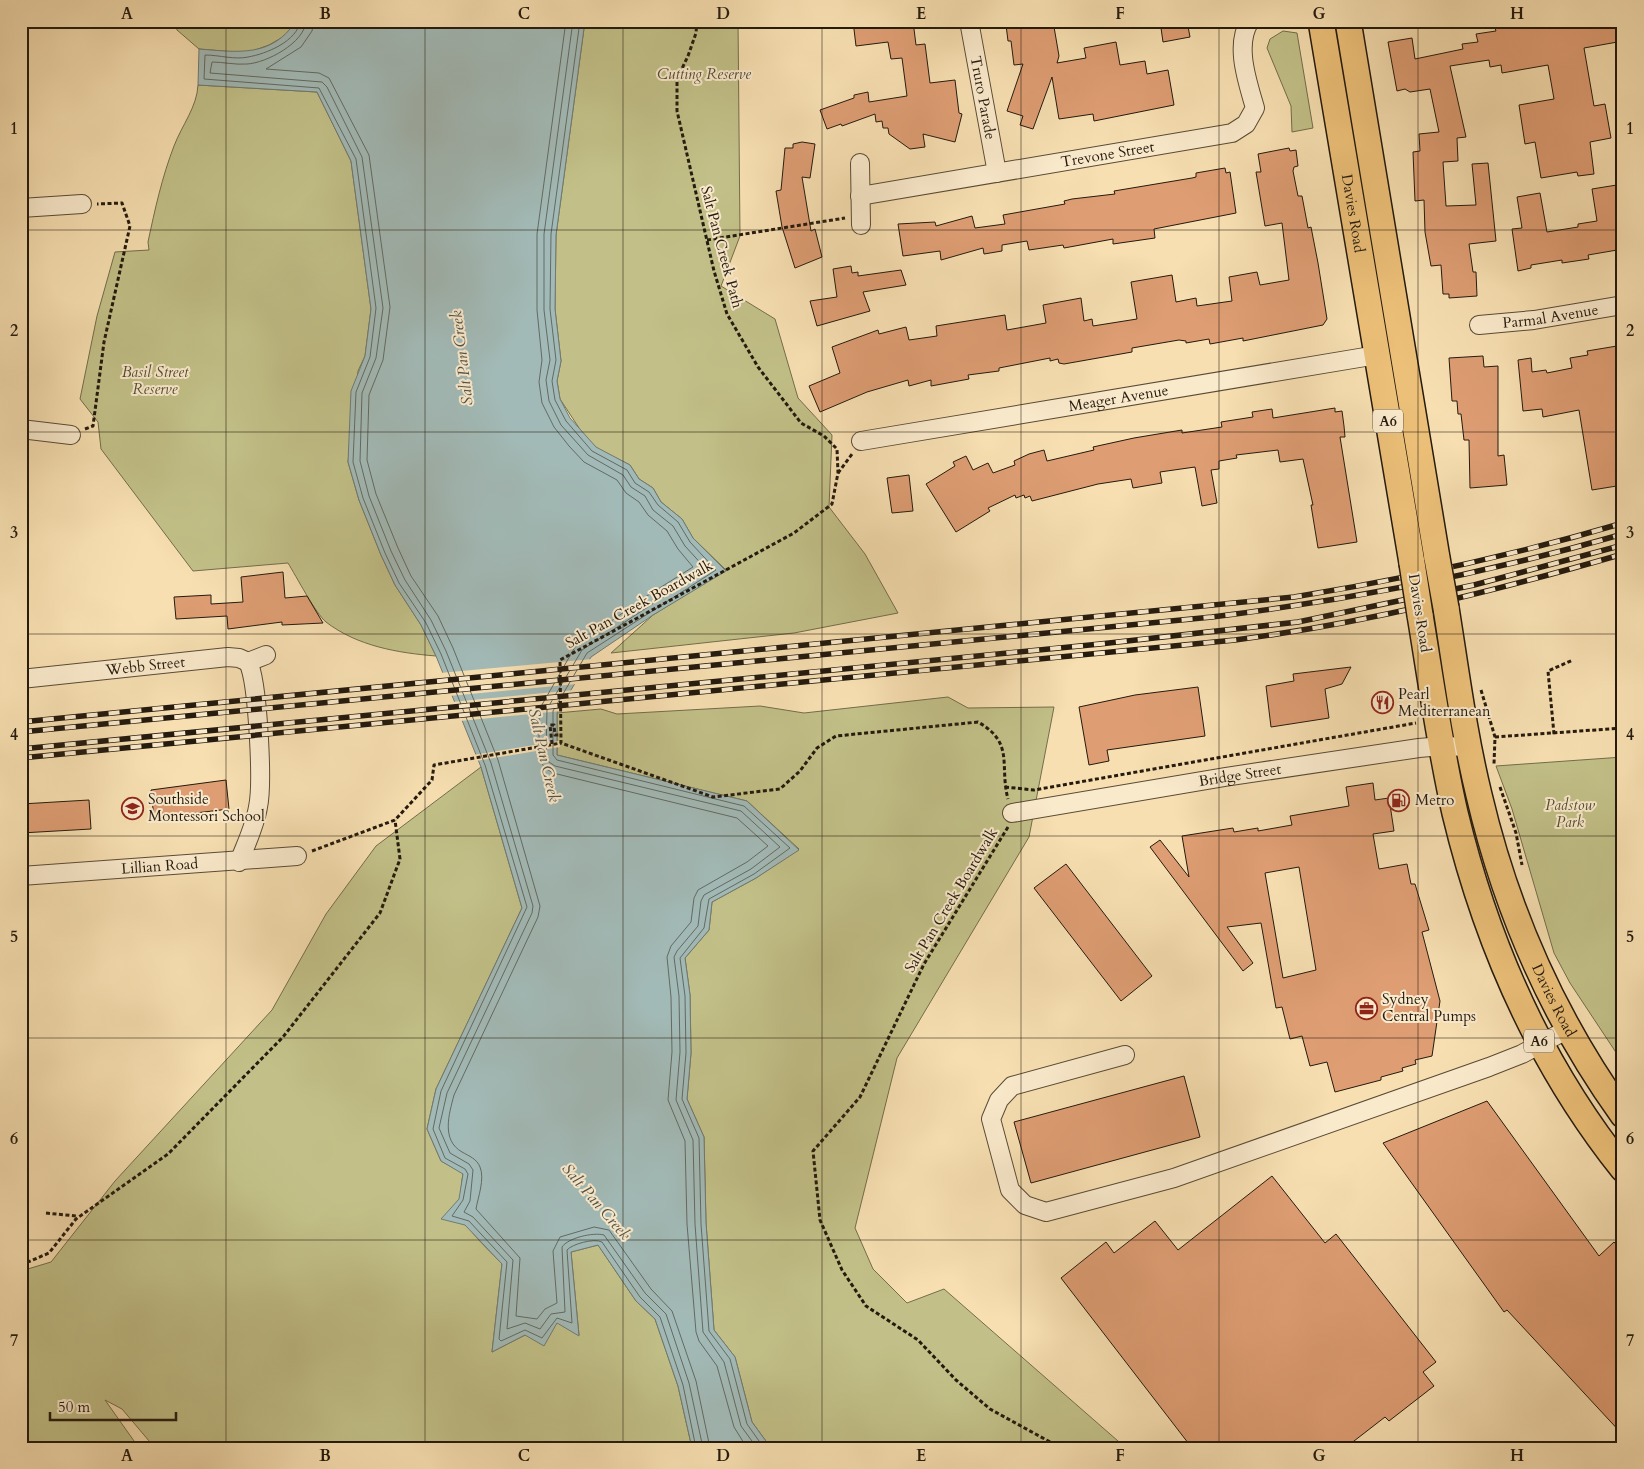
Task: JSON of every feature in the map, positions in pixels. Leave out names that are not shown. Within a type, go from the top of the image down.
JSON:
[{"type":"highway","name":"Davies Road","points":[[1321,21],[1442,746],[1462,841],[1488,927],[1519,1002],[1579,1109],[1623,1170]]},
{"type":"highway","name":"Davies Road","points":[[1348,21],[1469,747],[1484,816],[1504,884],[1534,960],[1568,1029],[1623,1115]]},
{"type":"highway","points":[[1377,355],[1397,315]]},
{"type":"street","name":"Truro Parade","points":[[969,21],[997,173]]},
{"type":"street","name":"Trevone Street","points":[[860,196],[1220,136],[1240,129],[1246,124],[1255,108],[1242,48],[1245,30],[1250,21]]},
{"type":"street","points":[[860,163],[861,221]]},
{"type":"street","points":[[21,208],[82,204]]},
{"type":"street","name":"Parmal Avenue","points":[[1479,325],[1534,320],[1623,305]]},
{"type":"street","name":"Meager Avenue","points":[[861,441],[1377,355]]},
{"type":"street","points":[[21,429],[71,435]]},
{"type":"street","points":[[239,862],[255,821],[260,789],[253,688],[248,662],[266,655]]},
{"type":"street","name":"Webb Street","points":[[21,679],[228,657],[239,658],[248,662]]},
{"type":"street","name":"Bridge Street","points":[[1012,812],[1225,777],[1442,746],[1469,747]]},
{"type":"street","name":"Lillian Road","points":[[21,876],[239,862],[297,856]]},
{"type":"street","points":[[1126,1056],[1012,1086],[999,1100],[991,1119],[1010,1190],[1025,1204],[1046,1212],[1174,1178],[1489,1067],[1522,1054],[1568,1029]]},
{"type":"path","name":"Salt Pan Creek Path","points":[[697,21],[696,32],[688,56],[677,79],[677,111],[707,240],[727,314],[758,368],[801,423],[824,436],[836,449],[838,473],[832,504]]},
{"type":"path","points":[[71,435],[93,426],[104,342],[130,226],[122,203],[82,204]]},
{"type":"path","points":[[707,240],[861,221]]},
{"type":"path","points":[[838,473],[861,441]]},
{"type":"path","name":"Salt Pan Creek Boardwalk","points":[[561,743],[560,660],[794,533],[832,504]]},
{"type":"path","points":[[1554,734],[1548,671],[1573,660]]},
{"type":"path","points":[[297,856],[395,820],[432,780],[434,765],[561,743],[713,797],[780,789],[800,771],[817,748],[836,736],[978,722],[994,731],[1002,745],[1005,787],[1012,812]]},
{"type":"path","points":[[1005,787],[1034,790],[1416,723]]},
{"type":"path","points":[[552,744],[550,725],[554,725],[555,735],[561,735]]},
{"type":"path","points":[[1494,766],[1495,737],[1623,728]]},
{"type":"path","points":[[1498,780],[1516,833],[1522,873]]},
{"type":"path","name":"Salt Pan Creek Boardwalk","points":[[1012,812],[1007,827],[924,964],[860,1097],[813,1151],[820,1220],[842,1270],[866,1306],[918,1340],[956,1380],[990,1410],[1061,1448]]},
{"type":"path","points":[[21,1265],[49,1252],[76,1220],[168,1154],[283,1037],[380,913],[400,859],[395,820]]},
{"type":"path","points":[[46,1213],[76,1216],[76,1220]]},
{"type":"green space","points":[[174,21],[296,21],[288,34],[269,45],[247,53],[199,49],[177,30]]},
{"type":"green space","name":"Cutting Reserve","points":[[585,21],[738,21],[740,236],[721,286],[775,319],[798,398],[832,435],[829,507],[865,554],[898,613],[794,633],[611,653],[653,615],[726,570],[693,538],[682,519],[661,502],[653,488],[639,479],[630,465],[596,448],[583,434],[560,399],[557,381],[561,361],[555,309],[556,235]]},
{"type":"green space","points":[[1283,31],[1297,33],[1313,128],[1292,132],[1291,106],[1267,48],[1270,39]]},
{"type":"green space","name":"Basil Street Reserve","points":[[198,85],[317,92],[351,161],[371,309],[365,356],[358,371],[348,462],[359,500],[381,555],[395,585],[421,625],[436,656],[378,647],[364,643],[338,630],[322,618],[288,563],[193,571],[101,449],[98,422],[80,399],[97,316],[115,252],[149,250],[148,242],[166,169],[177,138],[195,101]]},
{"type":"green space","points":[[948,697],[968,708],[1054,707],[1029,837],[897,1058],[855,1228],[873,1269],[907,1303],[944,1289],[1126,1448],[771,1448],[752,1422],[735,1357],[714,1330],[706,1223],[704,1137],[687,1099],[691,1053],[690,995],[685,958],[709,930],[712,902],[756,878],[799,849],[747,801],[557,755],[557,713],[601,709],[617,714],[760,706],[804,713]]},
{"type":"green space","name":"Padstow Park","points":[[1623,757],[1623,1063],[1570,983],[1554,953],[1512,809],[1496,766]]},
{"type":"green space","points":[[481,767],[522,908],[436,1089],[427,1129],[441,1161],[463,1173],[461,1204],[467,1224],[502,1264],[492,1352],[525,1335],[557,1322],[579,1335],[571,1252],[598,1245],[636,1301],[655,1319],[678,1386],[692,1448],[155,1448],[122,1409],[105,1400],[139,1448],[21,1448],[21,1271],[51,1262],[115,1181],[272,1010],[326,914],[376,846]]},
{"type":"water","name":"Salt Pan Creek","points":[[296,21],[585,21],[556,235],[555,309],[561,361],[557,381],[560,399],[570,418],[596,447],[630,465],[639,479],[653,488],[661,502],[682,519],[693,538],[726,571],[653,615],[591,657],[557,713],[557,755],[747,801],[799,850],[756,878],[712,902],[709,930],[685,958],[690,995],[691,1053],[687,1099],[704,1137],[706,1223],[714,1330],[735,1357],[752,1422],[771,1448],[692,1448],[678,1386],[655,1319],[636,1301],[598,1245],[571,1252],[579,1336],[557,1323],[544,1346],[525,1335],[492,1352],[502,1264],[465,1225],[441,1219],[459,1199],[463,1174],[441,1161],[427,1129],[436,1089],[522,908],[481,767],[436,656],[421,625],[395,585],[381,555],[359,500],[348,462],[351,391],[365,356],[371,309],[351,161],[317,92],[198,85],[199,49],[240,51],[265,47],[286,33]]},
{"type":"pier","points":[[592,659],[577,684],[449,696],[440,673]]},
{"type":"pier","points":[[574,690],[561,711],[460,721],[452,702]]},
{"type":"pier","points":[[559,741],[560,747],[476,761],[473,755]]},
{"type":"building","points":[[853,21],[913,21],[916,45],[925,44],[930,83],[955,80],[959,113],[962,114],[955,142],[923,134],[925,147],[910,149],[889,134],[888,128],[883,128],[882,121],[876,122],[875,114],[842,126],[841,124],[827,129],[820,110],[854,98],[854,95],[868,92],[869,102],[907,96],[902,58],[891,59],[888,42],[856,46]]},
{"type":"building","points":[[1053,21],[1059,56],[1057,63],[1086,58],[1084,48],[1116,42],[1120,65],[1145,61],[1147,74],[1168,70],[1174,105],[1094,121],[1093,114],[1059,119],[1052,77],[1033,129],[1020,125],[1023,116],[1007,111],[1023,64],[1014,65],[1011,41],[1008,41],[1006,25]]},
{"type":"building","points":[[1160,21],[1187,21],[1190,37],[1163,42]]},
{"type":"building","points":[[1542,21],[1621,21],[1623,41],[1584,48],[1594,106],[1605,104],[1611,138],[1590,142],[1594,174],[1578,176],[1577,172],[1541,178],[1535,142],[1525,144],[1519,105],[1554,99],[1548,65],[1502,73],[1501,65],[1490,67],[1489,60],[1450,66],[1466,137],[1457,138],[1458,161],[1443,162],[1446,206],[1476,205],[1472,164],[1488,163],[1496,241],[1469,244],[1473,272],[1476,272],[1477,296],[1449,298],[1449,294],[1443,294],[1441,265],[1431,266],[1425,232],[1424,200],[1415,201],[1413,152],[1420,151],[1419,134],[1439,132],[1430,89],[1410,92],[1405,89],[1397,91],[1388,42],[1412,38],[1415,59],[1463,49],[1462,44],[1478,42],[1476,34],[1496,31],[1494,25],[1517,22],[1518,26]]},
{"type":"building","points":[[802,142],[815,144],[810,178],[802,177],[811,231],[815,229],[822,257],[795,268],[782,227],[776,191],[781,190],[785,148],[793,148],[793,144]]},
{"type":"building","points":[[1289,148],[1290,151],[1296,150],[1298,166],[1294,167],[1293,171],[1298,196],[1302,196],[1308,228],[1311,227],[1318,263],[1327,319],[1323,325],[1243,341],[1243,338],[1210,344],[1209,339],[1186,343],[1186,341],[1179,340],[1132,348],[1132,352],[1064,364],[1059,363],[1058,359],[1050,361],[1050,358],[999,368],[999,371],[968,375],[969,379],[931,386],[931,380],[909,386],[908,380],[867,392],[820,412],[809,386],[840,373],[832,347],[878,330],[879,334],[906,327],[909,340],[937,336],[936,326],[1005,315],[1007,330],[1046,323],[1043,305],[1081,298],[1084,321],[1092,319],[1093,326],[1137,319],[1131,282],[1172,275],[1176,302],[1196,298],[1197,306],[1232,301],[1229,277],[1257,272],[1260,285],[1289,280],[1282,223],[1265,226],[1256,172],[1261,172],[1258,154]]},
{"type":"building","points":[[1225,168],[1226,173],[1230,172],[1236,213],[1154,229],[1155,238],[1113,244],[1113,239],[1064,248],[1063,245],[1029,250],[1027,241],[1002,245],[1002,251],[984,254],[983,248],[941,260],[940,251],[903,256],[898,224],[935,222],[936,226],[972,216],[975,228],[1005,224],[1003,215],[1065,204],[1064,201],[1072,199],[1115,194],[1114,191],[1192,178],[1196,177],[1196,173]]},
{"type":"building","points":[[1623,184],[1623,249],[1588,255],[1589,259],[1562,263],[1562,260],[1531,265],[1531,268],[1518,271],[1512,229],[1522,228],[1517,197],[1540,193],[1547,232],[1578,227],[1578,224],[1597,221],[1592,189]]},
{"type":"building","points":[[851,266],[852,273],[858,272],[858,276],[901,270],[906,285],[863,292],[870,311],[817,326],[810,301],[837,297],[833,269]]},
{"type":"building","points":[[1623,345],[1623,485],[1592,490],[1579,410],[1543,417],[1542,409],[1523,411],[1518,360],[1531,358],[1532,372],[1546,370],[1547,373],[1572,368],[1570,358],[1588,355],[1587,351]]},
{"type":"building","points":[[1483,356],[1484,367],[1498,366],[1498,456],[1504,455],[1507,485],[1470,488],[1469,440],[1464,440],[1461,414],[1458,414],[1457,401],[1452,401],[1449,358]]},
{"type":"building","points":[[1335,408],[1335,412],[1342,411],[1345,437],[1340,437],[1357,542],[1318,548],[1311,505],[1313,505],[1303,459],[1280,462],[1278,450],[1236,455],[1237,458],[1219,461],[1219,469],[1211,470],[1217,503],[1202,506],[1195,467],[1160,472],[1162,483],[1133,488],[1131,479],[1098,484],[1032,501],[1030,496],[1025,498],[1024,495],[1016,498],[1015,495],[988,508],[990,511],[956,532],[926,484],[955,466],[953,462],[966,456],[973,470],[988,463],[993,473],[1015,465],[1014,461],[1029,454],[1044,450],[1047,461],[1094,450],[1093,447],[1134,438],[1182,430],[1182,433],[1222,427],[1221,422],[1253,417],[1252,412],[1272,409],[1273,418]]},
{"type":"building","points":[[909,475],[913,511],[892,513],[887,478]]},
{"type":"building","points":[[283,572],[285,598],[307,596],[323,623],[282,625],[282,622],[228,629],[227,616],[176,619],[174,597],[211,595],[211,604],[243,602],[241,577]]},
{"type":"building","points":[[1351,667],[1342,684],[1325,689],[1329,718],[1271,727],[1266,686],[1294,681],[1293,674]]},
{"type":"building","points":[[1198,687],[1205,736],[1107,750],[1109,761],[1089,765],[1079,707],[1135,695]]},
{"type":"building","points":[[226,780],[229,809],[154,818],[151,790]]},
{"type":"building","points":[[1373,783],[1375,800],[1389,798],[1394,831],[1373,834],[1379,869],[1407,864],[1411,884],[1415,884],[1429,930],[1422,932],[1440,1001],[1432,1056],[1415,1060],[1416,1064],[1402,1068],[1403,1071],[1381,1077],[1381,1080],[1335,1092],[1327,1062],[1310,1066],[1302,1036],[1290,1039],[1282,1007],[1276,1008],[1261,923],[1227,927],[1253,963],[1243,971],[1150,847],[1160,840],[1189,877],[1182,836],[1233,828],[1234,832],[1258,828],[1258,831],[1292,825],[1290,816],[1349,806],[1346,787]],"holes":[[[1299,867],[1316,970],[1283,978],[1265,873]]]},
{"type":"building","points":[[89,800],[91,829],[21,833],[21,804]]},
{"type":"building","points":[[1066,864],[1152,976],[1121,1001],[1034,888]]},
{"type":"building","points":[[1184,1076],[1200,1137],[1031,1183],[1014,1122]]},
{"type":"building","points":[[1487,1101],[1599,1256],[1614,1242],[1623,1252],[1623,1435],[1507,1310],[1504,1312],[1383,1143]]},
{"type":"building","points":[[1272,1176],[1325,1243],[1336,1234],[1436,1362],[1423,1372],[1434,1386],[1389,1421],[1385,1417],[1345,1448],[1192,1448],[1061,1278],[1106,1242],[1114,1253],[1155,1221],[1178,1250]]},
{"type":"railway","points":[[21,722],[1294,597],[1460,565],[1542,546],[1623,523]]},
{"type":"railway","points":[[21,732],[1212,617],[1368,594],[1419,584],[1521,561],[1623,534]]},
{"type":"railway","points":[[21,749],[1100,644],[1298,622],[1474,585],[1623,545]]},
{"type":"railway","points":[[21,758],[1235,640],[1333,625],[1382,615],[1527,581],[1623,554]]},
{"type":"place","name":"Pearl Mediterranean","points":[[1382,703]]},
{"type":"place","name":"Metro","points":[[1399,800]]},
{"type":"place","name":"Southside Montessori School","points":[[132,808]]},
{"type":"place","name":"Sydney Central Pumps","points":[[1366,1008]]}]
